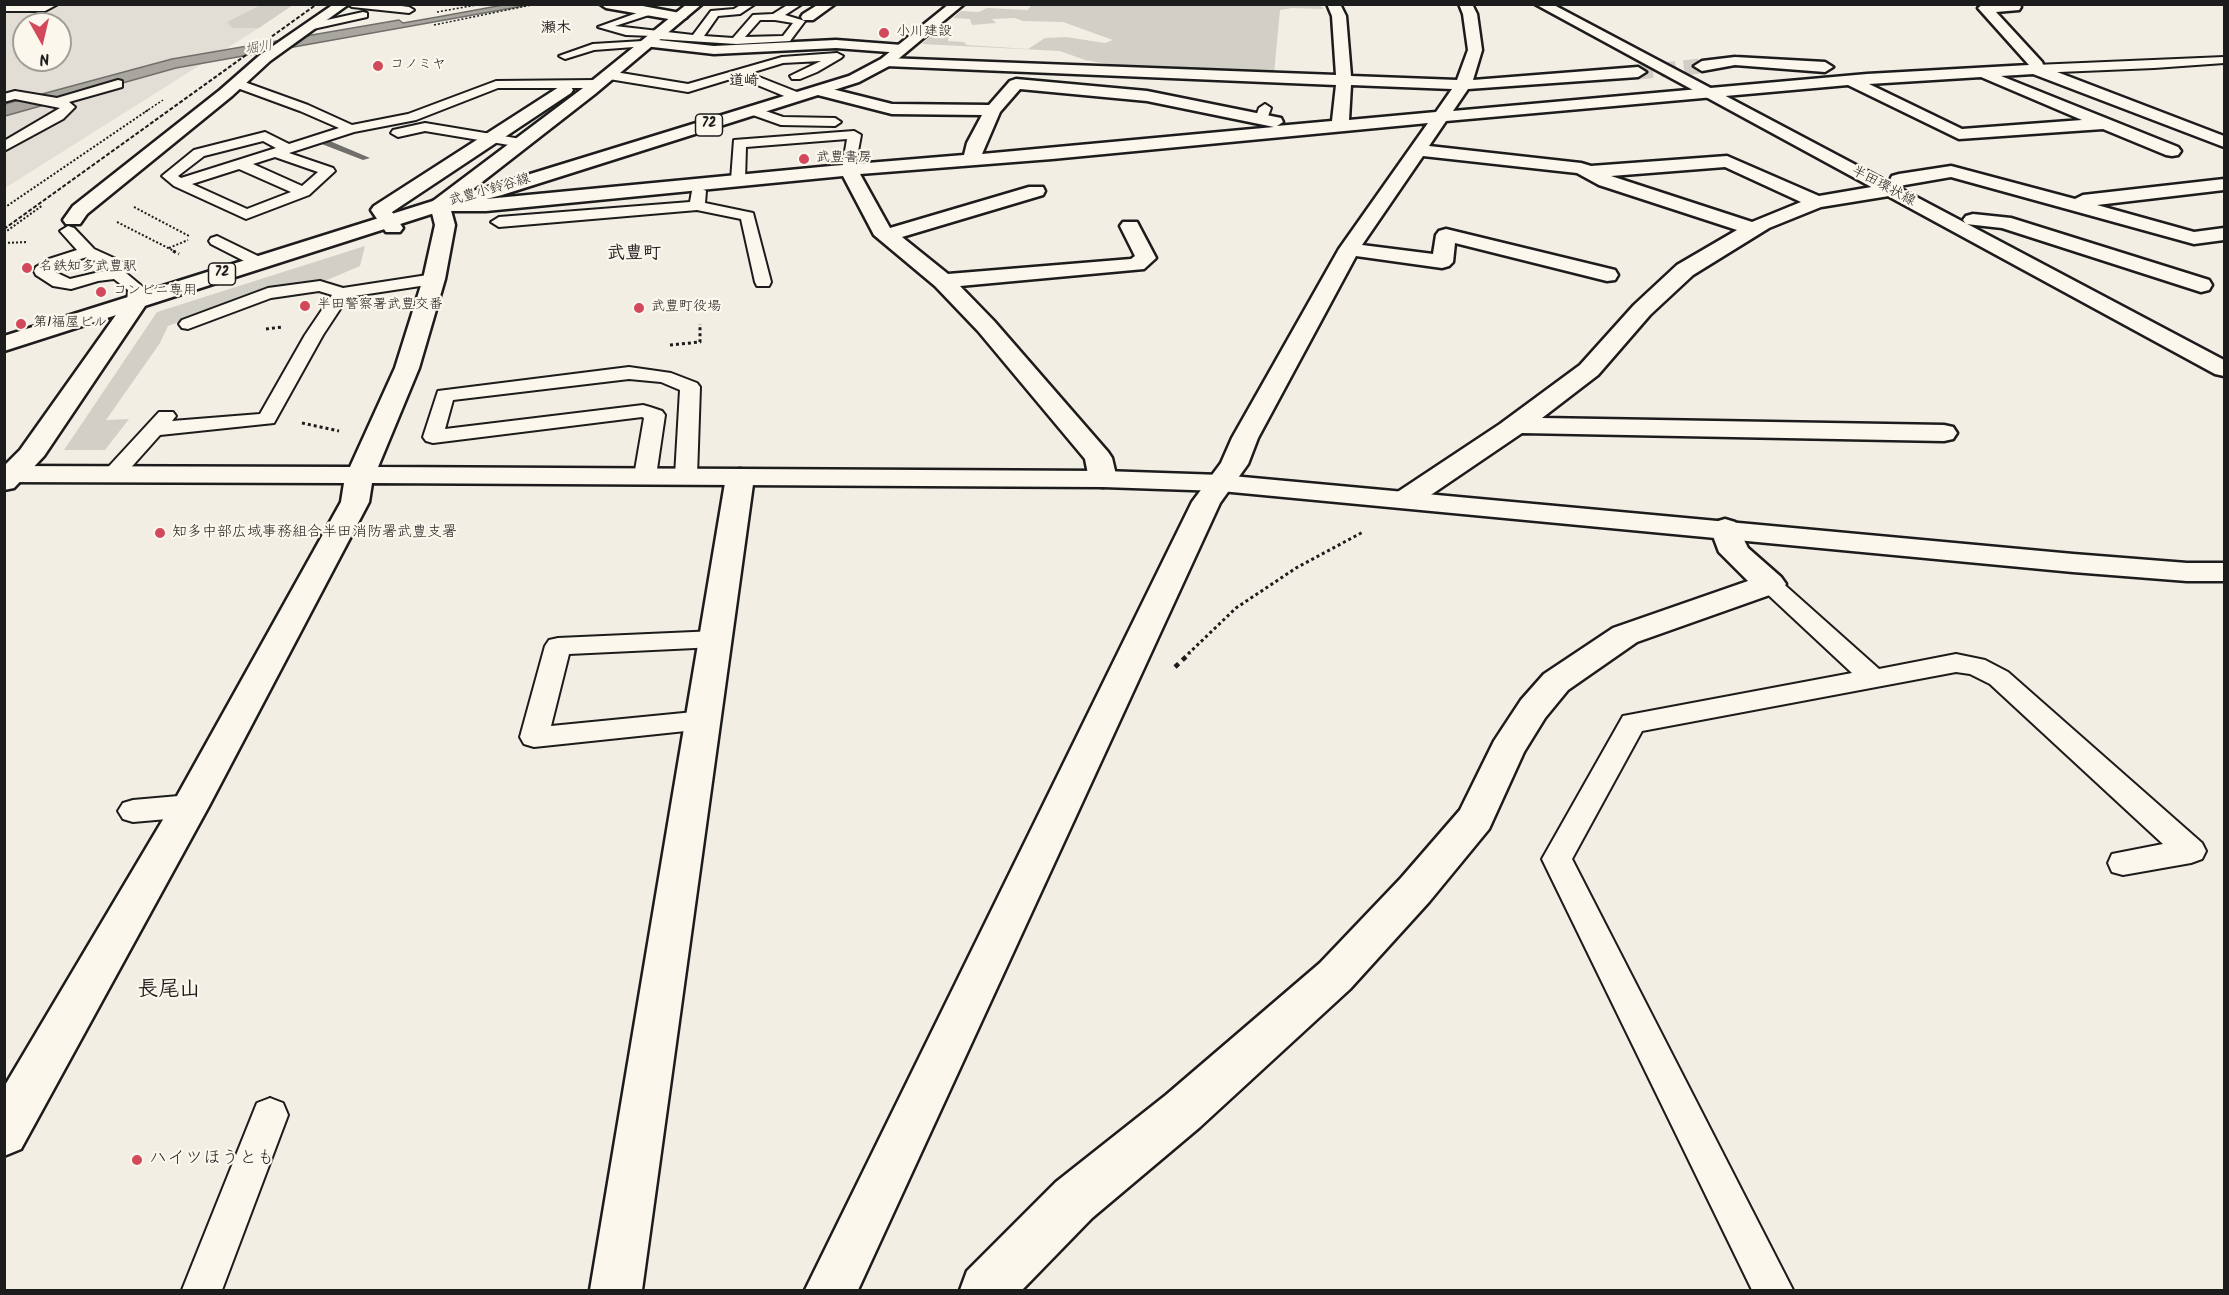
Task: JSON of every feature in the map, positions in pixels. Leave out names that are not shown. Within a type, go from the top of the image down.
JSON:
[{"type":"street","points":[[70,225],[80,210],[236,83],[272,54],[343,4]]},
{"type":"street","points":[[606,4],[680,17]]},
{"type":"street","points":[[440,205],[656,38],[696,4]]},
{"type":"street","points":[[808,17],[829,4]]},
{"type":"street","name":"武豊小鈴谷線","points":[[4,344],[258,262],[390,225],[440,205],[495,191],[854,79],[886,62],[958,4]]},
{"type":"street","points":[[1333,4],[1339,16],[1344,79],[1340,126]]},
{"type":"street","points":[[831,1290],[1206,502],[1234,464],[1245,438],[1349,249],[1463,85],[1475,50],[1470,14],[1465,4]]},
{"type":"street","name":"半田環状線","points":[[1541,4],[1708,93],[1894,185],[1973,220],[2224,352]]},
{"type":"street","name":"半田環状線","points":[[1564,4],[1730,92],[2224,369]]},
{"type":"street","points":[[2011,4],[2014,7],[1985,8],[2037,65],[2035,69]]},
{"type":"street","points":[[656,38],[714,50],[836,44],[902,49]]},
{"type":"street","points":[[1702,66],[1735,61],[1831,67],[1848,71],[1859,80],[1959,134],[2104,123]]},
{"type":"street","points":[[886,62],[1463,85],[1638,72]]},
{"type":"street","points":[[440,205],[486,205],[738,180],[1859,80],[2035,69],[2224,142]]},
{"type":"street","points":[[1978,72],[2172,151]]},
{"type":"street","points":[[971,161],[976,143],[993,110],[1016,84],[1147,96],[1263,113],[1303,129]]},
{"type":"street","points":[[390,225],[381,210],[566,90]]},
{"type":"street","points":[[820,91],[892,109],[993,110]]},
{"type":"street","points":[[1417,150],[1612,171],[1726,161],[1817,201]]},
{"type":"street","points":[[1581,168],[1606,181],[1755,229]]},
{"type":"street","points":[[849,170],[881,231],[943,281],[986,326],[1098,458],[1103,479]]},
{"type":"street","points":[[1406,500],[1515,425],[1589,370],[1635,318],[1685,270],[1755,229],[1817,201],[1951,171],[2194,238],[2224,234]]},
{"type":"street","points":[[2068,203],[2224,184]]},
{"type":"street","points":[[888,235],[1036,191]]},
{"type":"street","points":[[4,1133],[190,806],[356,502],[360,475],[381,432],[407,368],[434,279],[445,225],[440,205]]},
{"type":"street","points":[[1973,220],[2004,222],[2200,285]]},
{"type":"street","points":[[943,281],[1137,265],[1146,258],[1130,226]]},
{"type":"street","points":[[1349,249],[1442,262],[1446,235],[1607,275]]},
{"type":"street","points":[[7,477],[30,456],[135,303]]},
{"type":"street","points":[[1515,425],[1944,433]]},
{"type":"street","points":[[7,477],[686,476],[1103,479],[1221,483],[1725,528],[2073,563],[2187,572],[2224,572]]},
{"type":"street","points":[[616,1290],[740,477]]},
{"type":"street","points":[[986,1290],[1074,1200],[1183,1111],[1335,976],[1415,890],[1474,819],[1507,750],[1533,710],[1556,682],[1625,635],[1770,584],[1734,552],[1725,528]]},
{"type":"lane","points":[[4,8],[45,8],[53,4]]},
{"type":"lane","points":[[352,4],[409,10]]},
{"type":"lane","points":[[696,39],[715,14],[736,12],[750,4]]},
{"type":"lane","points":[[775,17],[797,4]]},
{"type":"lane","points":[[648,12],[603,27],[656,38]]},
{"type":"lane","points":[[313,27],[363,15]]},
{"type":"lane","points":[[565,56],[593,47],[656,38],[736,41],[786,39],[800,21],[757,17],[736,41]]},
{"type":"lane","points":[[487,89],[566,90],[633,79],[688,88],[782,60],[837,56],[813,70],[796,76]]},
{"type":"lane","points":[[2035,69],[2224,60]]},
{"type":"lane","points":[[633,79],[652,66]]},
{"type":"lane","points":[[695,72],[727,76]]},
{"type":"lane","points":[[759,81],[798,97]]},
{"type":"lane","points":[[236,83],[304,108],[351,129]]},
{"type":"lane","points":[[179,183],[351,129],[411,117],[487,89],[522,83],[598,83]]},
{"type":"lane","points":[[57,102],[118,84]]},
{"type":"lane","points":[[4,98],[15,95],[23,96],[57,102],[69,107],[58,116],[4,147]]},
{"type":"lane","points":[[754,111],[781,121],[855,122],[849,170]]},
{"type":"lane","points":[[385,136],[424,128],[521,143]]},
{"type":"lane","points":[[738,180],[739,143],[854,135]]},
{"type":"lane","points":[[265,136],[281,151],[328,171],[304,192],[246,214],[179,183],[169,176],[199,153],[265,136]]},
{"type":"lane","points":[[240,164],[304,192]]},
{"type":"lane","points":[[698,206],[700,184]]},
{"type":"lane","points":[[499,222],[698,206],[748,216],[763,282]]},
{"type":"lane","points":[[70,225],[88,252],[121,267],[117,274]]},
{"type":"lane","points":[[218,241],[258,262]]},
{"type":"lane","points":[[88,252],[55,262],[42,271],[59,282],[71,284],[96,276],[117,274],[136,288],[135,303]]},
{"type":"lane","points":[[188,324],[268,292],[320,286],[342,293],[434,279]]},
{"type":"lane","points":[[155,429],[267,419],[314,335],[342,293]]},
{"type":"lane","points":[[645,476],[655,415],[643,411],[433,437],[445,395],[629,373],[664,376],[690,387],[686,476]]},
{"type":"lane","points":[[111,476],[170,411],[277,401]]},
{"type":"lane","points":[[1770,584],[1874,679]]},
{"type":"lane","points":[[704,721],[534,737],[558,646],[716,639]]},
{"type":"lane","points":[[1773,1290],[1557,859],[1633,723],[1956,663],[1976,666],[1999,678],[2191,852],[2123,863]]},
{"type":"lane","points":[[133,812],[190,806]]},
{"type":"lane","points":[[202,1290],[270,1115]]},
{"type":"path","points":[[4,208],[164,99]]},
{"type":"path","points":[[133,206],[193,238],[169,248]]},
{"type":"path","points":[[301,422],[344,432]]},
{"type":"path","points":[[1175,667],[1236,608],[1296,568],[1361,532],[1373,531]]},
{"type":"shaded area","points":[[1032,4],[1320,4],[1323,9],[1280,10],[1274,74],[1116,69],[1114,65],[1085,60],[1060,51],[922,44],[940,27],[949,27],[948,41],[964,42],[967,45],[1028,49],[1045,38],[1066,37],[1105,43],[1113,40],[1063,22],[1023,21],[1015,18],[992,19],[996,23],[972,25],[970,19],[953,18],[961,11],[979,12],[987,8],[1028,10]]},
{"type":"shaded area","points":[[5,5],[260,5],[227,22],[232,28],[259,28],[5,188]]},
{"type":"shaded area","points":[[260,5],[293,5],[259,28],[232,28],[227,22]]},
{"type":"shaded area","points":[[365,246],[360,266],[327,280],[280,285],[168,326],[160,343],[106,420],[129,419],[105,450],[64,450],[157,312]]},
{"type":"water","name":"堀川","points":[[503,5],[529,5],[176,68],[5,116],[5,104],[172,59],[399,20],[403,23]]},
{"type":"waterway","points":[[322,141],[366,158]]},
{"type":"tunnel","points":[[1638,72],[1702,66]]},
{"type":"railway","points":[[4,229],[317,4]]},
{"type":"place","name":"小川建設","points":[[884,33]]},
{"type":"place","name":"コノミヤ","points":[[378,66]]},
{"type":"place","name":"武豊書房","points":[[804,159]]},
{"type":"place","name":"名鉄知多武豊駅","points":[[27,268]]},
{"type":"place","name":"コンビニ専用","points":[[101,292]]},
{"type":"place","name":"半田警察署武豊交番","points":[[305,306]]},
{"type":"place","name":"武豊町役場","points":[[639,308]]},
{"type":"place","name":"第1福屋ビル","points":[[21,324]]},
{"type":"place","name":"知多中部広域事務組合半田消防署武豊支署","points":[[160,533]]},
{"type":"place","name":"ハイツほうとも","points":[[137,1160]]},
{"type":"district","name":"瀬木","points":[[556,29]]},
{"type":"district","name":"道崎","points":[[744,82]]},
{"type":"district","name":"武豊町","points":[[634,255]]},
{"type":"district","name":"長尾山","points":[[169,991]]}]
